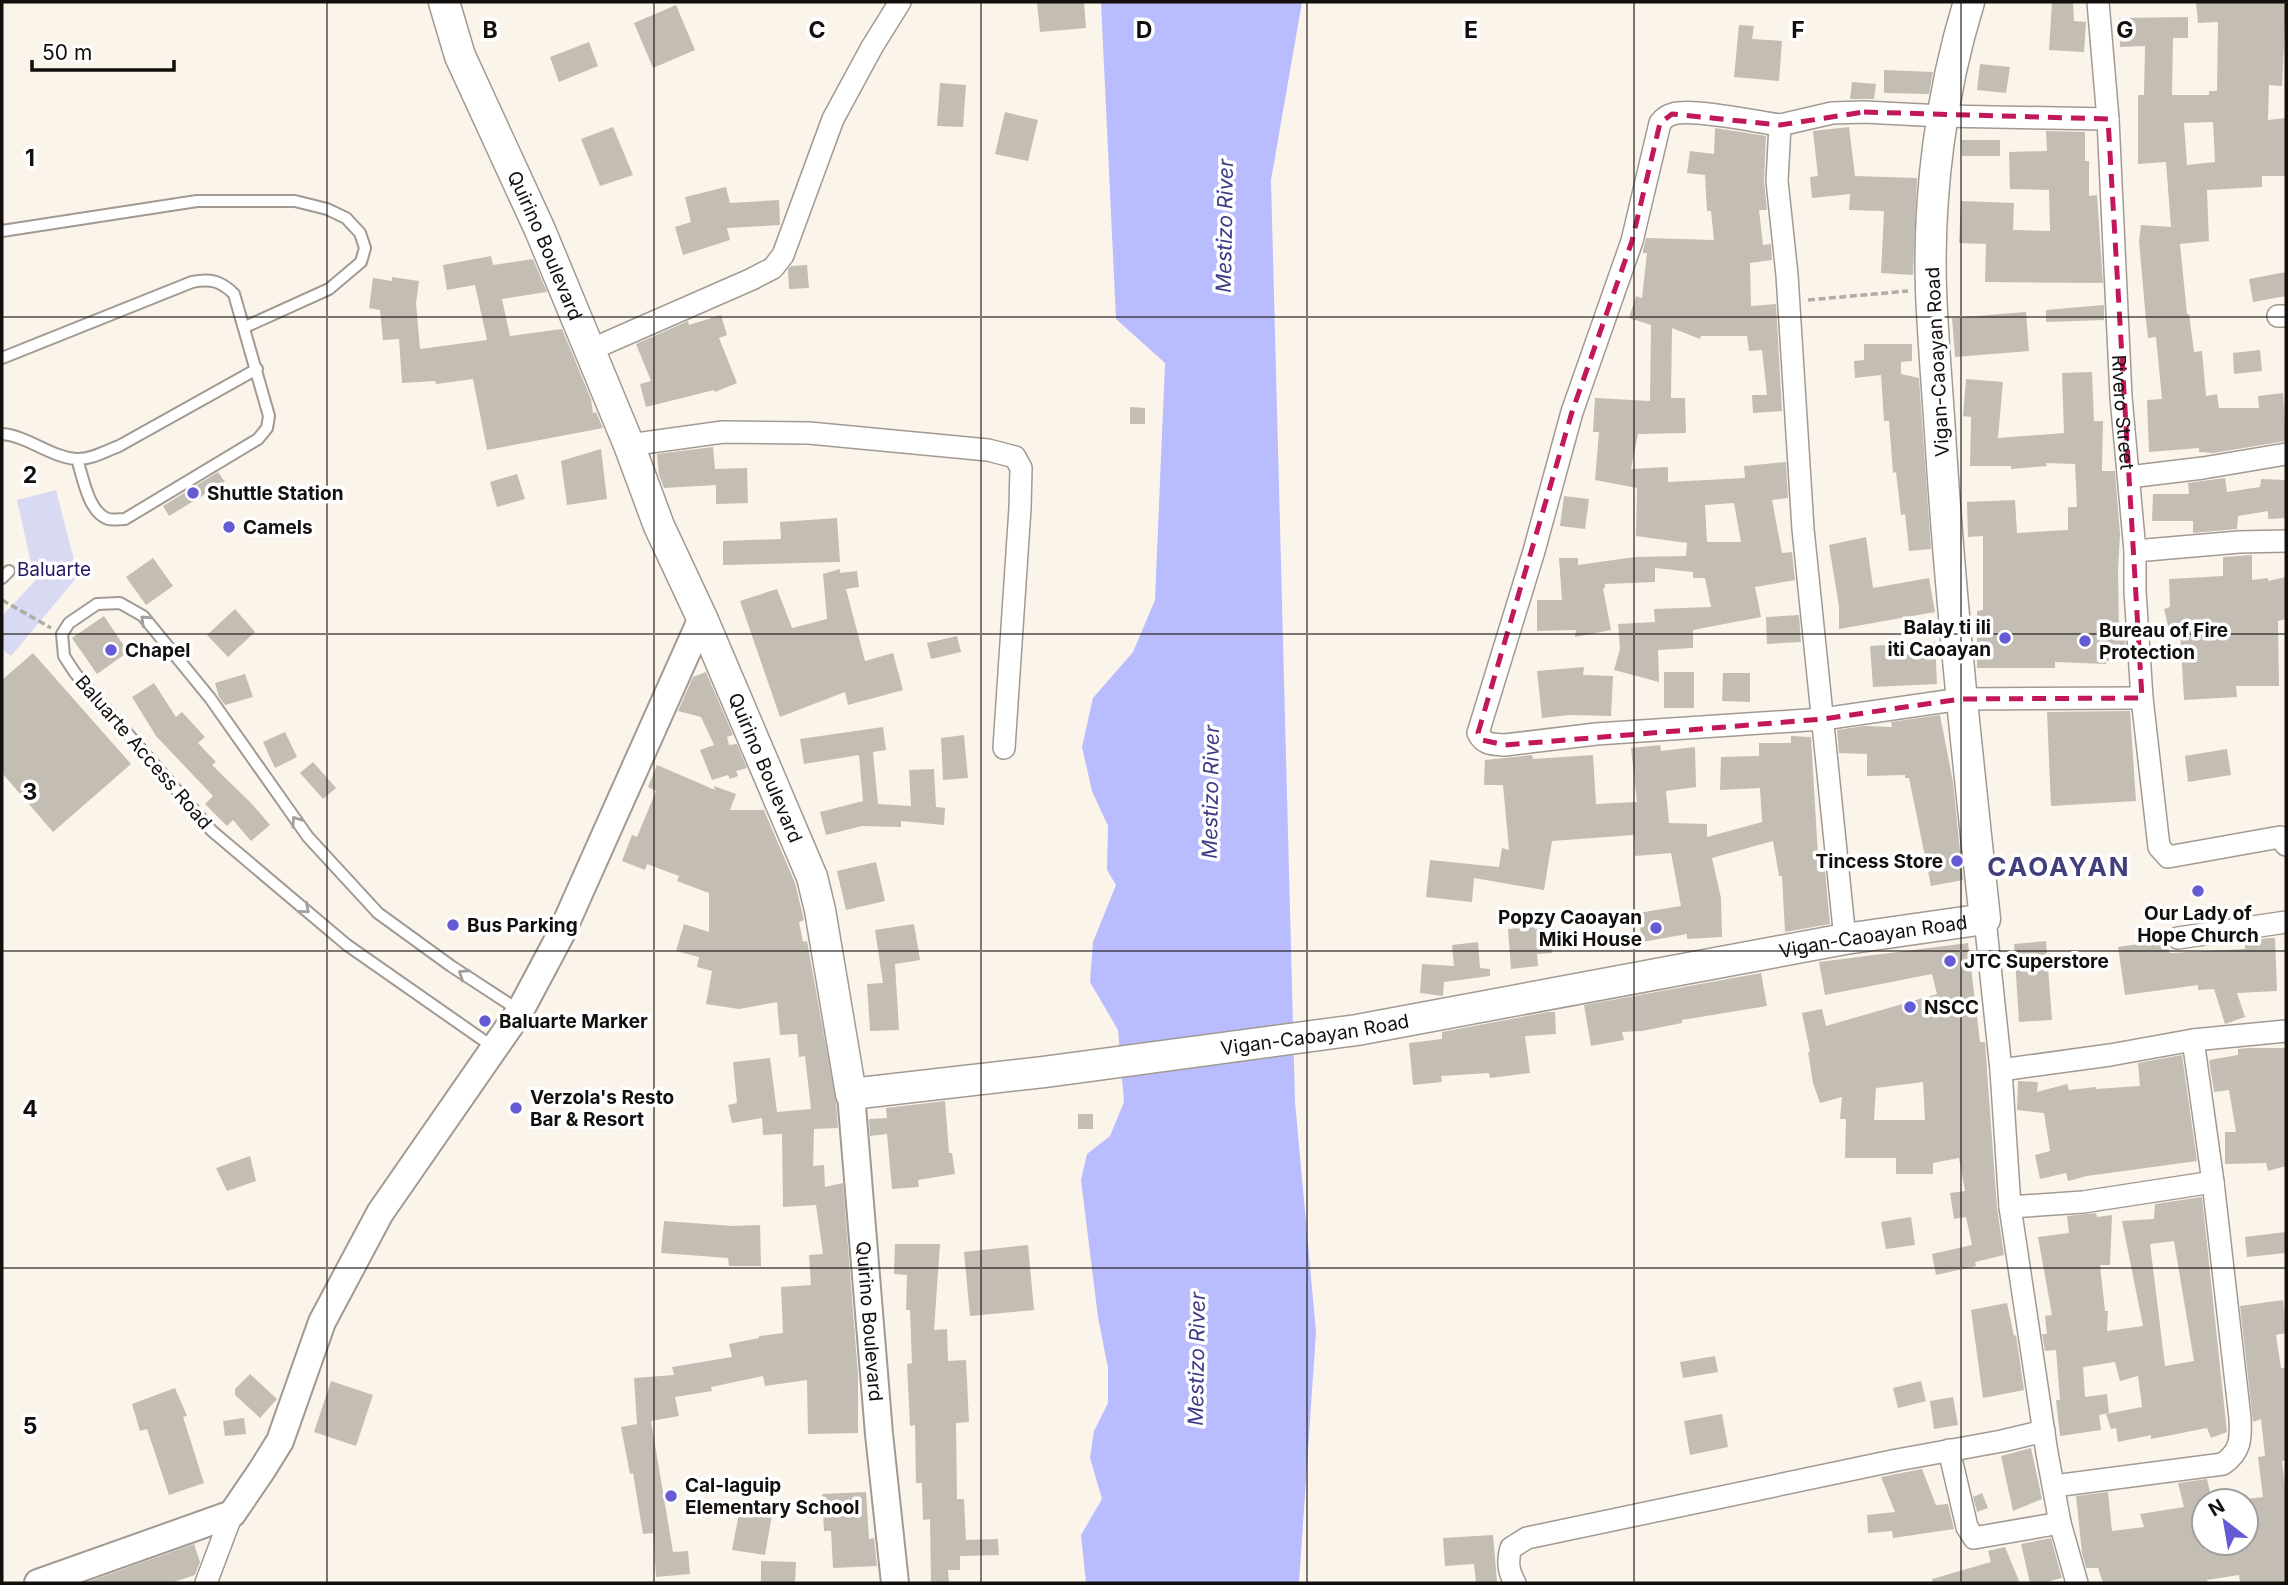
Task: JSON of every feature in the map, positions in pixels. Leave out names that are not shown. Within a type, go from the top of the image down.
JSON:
[{"type":"main road","name":"Quirino Boulevard","points":[[444,2],[460,56],[540,230],[629,445],[659,526],[702,618],[812,877],[851,1094]]},
{"type":"main road","name":"Vigan-Caoayan Road","points":[[851,1094],[1044,1072],[1357,1030],[1845,939],[1985,919],[1961,699],[1944,497],[1931,289],[1934,207],[1942,116],[1969,2]]},
{"type":"street","points":[[590,350],[773,268],[783,255],[833,119],[900,2]]},
{"type":"street","name":"Rivero Street","points":[[2098,2],[2108,119],[2121,397],[2135,551],[2142,698],[2159,847],[2168,857],[2280,837],[2286,845]]},
{"type":"street","points":[[2108,119],[1864,112],[1832,113],[1780,125],[1724,116],[1679,113],[1672,114],[1660,123],[1632,241],[1572,412],[1534,551],[1478,733],[1482,740],[1490,744],[1505,745],[1596,734],[1823,719],[1961,699],[2142,698]]},
{"type":"street","points":[[1780,125],[1777,181],[1803,529],[1845,939]]},
{"type":"street","points":[[629,445],[723,432],[809,433],[976,449],[1015,457],[1021,468],[1020,508],[1004,748]]},
{"type":"street","points":[[2129,477],[2286,454]]},
{"type":"street","points":[[2135,551],[2239,542],[2286,541]]},
{"type":"street","points":[[206,1583],[232,1514],[280,1441],[322,1322],[380,1213],[520,1011],[561,934],[702,618]]},
{"type":"street","points":[[1985,919],[2001,1070],[2010,1207],[2060,1522],[2077,1583]]},
{"type":"street","points":[[2178,938],[2286,922]]},
{"type":"street","points":[[2001,1070],[2193,1040],[2286,1031]]},
{"type":"street","points":[[2054,1486],[2223,1464],[2233,1457],[2241,1439],[2213,1182],[2193,1040]]},
{"type":"street","name":"Quirino Boulevard","points":[[851,1094],[879,1434],[895,1583]]},
{"type":"street","points":[[2010,1207],[2083,1202],[2213,1182]]},
{"type":"street","points":[[1515,1583],[1509,1572],[1508,1557],[1511,1548],[1527,1538],[1637,1513],[2002,1441],[2044,1430]]},
{"type":"street","points":[[1949,1450],[1967,1527],[1974,1538],[2060,1522]]},
{"type":"street","points":[[38,1583],[232,1514]]},
{"type":"lane","points":[[2,231],[197,201],[295,201],[327,209],[346,218],[360,233],[365,248],[361,262],[329,289],[245,327]]},
{"type":"lane","points":[[2,358],[192,282],[205,279],[226,286],[234,294],[269,416],[267,428],[258,439],[125,519],[110,519],[99,513],[77,459]]},
{"type":"lane","points":[[2,434],[77,459],[95,456],[119,446],[257,369]]},
{"type":"lane","points":[[62,634],[69,623],[97,604],[120,603],[143,616],[210,698],[308,837],[378,913],[451,966],[520,1011]]},
{"type":"lane","name":"Baluarte Access Road","points":[[62,634],[64,656],[75,673],[212,831],[347,945],[493,1047]]},
{"type":"path","points":[[1788,302],[1931,289]]},
{"type":"path","points":[[2,600],[62,634]]},
{"type":"highlighted area","points":[[1864,112],[2108,119],[2142,698],[1961,699],[1823,719],[1505,745],[1482,740],[1478,733],[1572,412],[1632,241],[1660,123],[1672,114],[1780,125]]},
{"type":"green space","name":"Baluarte","points":[[56,490],[78,576],[11,656],[2,649],[2,616],[35,581],[17,500]]},
{"type":"water","name":"Mestizo River","points":[[1101,2],[1302,2],[1271,180],[1295,1102],[1316,1332],[1299,1583],[1086,1583],[1081,1535],[1102,1499],[1090,1458],[1094,1431],[1108,1403],[1108,1368],[1098,1317],[1081,1180],[1087,1154],[1110,1136],[1124,1102],[1118,1030],[1090,982],[1093,942],[1116,885],[1107,870],[1108,826],[1092,791],[1082,747],[1093,698],[1133,652],[1155,600],[1165,363],[1116,319]]},
{"type":"building","points":[[1037,2],[1084,2],[1086,28],[1040,32]]},
{"type":"building","points":[[2052,2],[2073,2],[2074,21],[2086,22],[2084,52],[2049,50]]},
{"type":"building","points":[[2196,2],[2286,2],[2282,86],[2269,85],[2268,120],[2286,118],[2286,176],[2262,176],[2262,187],[2207,190],[2209,241],[2180,244],[2187,314],[2194,352],[2202,351],[2206,396],[2217,394],[2219,408],[2259,408],[2258,396],[2283,393],[2286,441],[2213,453],[2199,452],[2199,448],[2149,452],[2147,400],[2162,399],[2156,337],[2148,338],[2139,241],[2141,225],[2171,227],[2166,162],[2138,164],[2138,95],[2144,95],[2145,46],[2120,47],[2119,18],[2188,17],[2188,38],[2173,38],[2172,95],[2209,95],[2209,91],[2217,91],[2218,22],[2198,23]],"holes":[[[2213,122],[2215,162],[2187,165],[2184,123]]]},
{"type":"building","points":[[676,5],[695,50],[653,68],[634,23]]},
{"type":"building","points":[[1739,25],[1754,26],[1752,39],[1782,41],[1779,81],[1734,77]]},
{"type":"building","points":[[589,42],[598,66],[559,82],[550,57]]},
{"type":"building","points":[[1980,64],[2010,67],[2006,93],[1977,90]]},
{"type":"building","points":[[1884,70],[1933,72],[1929,94],[1884,93]]},
{"type":"building","points":[[1852,82],[1876,84],[1874,99],[1850,99]]},
{"type":"building","points":[[940,83],[966,85],[963,127],[937,126]]},
{"type":"building","points":[[1005,112],[1038,120],[1028,161],[995,154]]},
{"type":"building","points":[[613,127],[633,175],[600,186],[581,139]]},
{"type":"building","points":[[1849,127],[1855,176],[1917,178],[1913,275],[1881,273],[1884,211],[1849,210],[1850,194],[1812,198],[1810,177],[1818,176],[1813,131]]},
{"type":"building","points":[[1715,128],[1766,136],[1764,181],[1767,210],[1759,210],[1763,245],[1771,244],[1772,260],[1750,263],[1751,306],[1776,304],[1782,411],[1753,413],[1752,395],[1767,395],[1762,350],[1749,351],[1747,336],[1701,336],[1700,339],[1672,328],[1671,398],[1685,398],[1686,433],[1638,434],[1631,469],[1668,467],[1668,482],[1745,478],[1744,466],[1786,462],[1788,498],[1772,500],[1782,553],[1792,552],[1795,580],[1755,587],[1761,617],[1693,630],[1693,648],[1658,650],[1659,682],[1614,670],[1620,649],[1618,624],[1655,622],[1654,609],[1711,607],[1705,578],[1693,578],[1693,572],[1655,568],[1655,582],[1605,584],[1603,588],[1611,630],[1575,637],[1576,630],[1537,631],[1537,600],[1562,600],[1559,558],[1578,558],[1578,565],[1635,557],[1686,556],[1687,543],[1636,536],[1637,488],[1595,480],[1599,432],[1593,432],[1595,398],[1650,401],[1651,325],[1629,318],[1636,296],[1642,298],[1647,253],[1643,253],[1643,250],[1646,238],[1714,240],[1711,211],[1707,211],[1705,175],[1687,173],[1690,151],[1714,154]],"holes":[[[1734,503],[1741,542],[1707,542],[1705,505]]]},
{"type":"building","points":[[2046,131],[2085,132],[2085,161],[2089,161],[2089,196],[2097,195],[2103,283],[1985,282],[1986,244],[1959,243],[1961,201],[2014,203],[2013,230],[2050,231],[2049,190],[2010,189],[2009,152],[2047,151]]},
{"type":"building","points":[[1961,140],[2000,140],[2000,156],[1962,156]]},
{"type":"building","points":[[726,187],[730,203],[779,200],[780,225],[727,228],[730,240],[683,255],[675,227],[691,222],[685,197]]},
{"type":"building","points":[[491,256],[493,265],[533,259],[547,292],[502,299],[510,336],[562,329],[591,399],[593,413],[596,412],[603,428],[487,450],[473,379],[436,384],[435,381],[402,383],[399,339],[383,340],[380,310],[369,308],[373,278],[392,281],[392,277],[419,281],[416,303],[420,349],[487,340],[475,285],[447,290],[443,265]]},
{"type":"building","points":[[807,265],[809,288],[789,289],[788,269],[791,266]]},
{"type":"building","points":[[2286,272],[2286,296],[2253,302],[2249,279]]},
{"type":"building","points":[[2104,305],[2104,320],[2046,322],[2046,310]]},
{"type":"building","points":[[2026,312],[2029,351],[1955,357],[1952,318]]},
{"type":"building","points":[[721,315],[727,335],[719,338],[737,383],[715,392],[714,390],[646,407],[640,384],[651,381],[636,344],[688,321],[689,325]]},
{"type":"building","points":[[1864,344],[1912,344],[1912,361],[1901,362],[1901,374],[1919,378],[1931,549],[1909,551],[1905,514],[1901,515],[1896,472],[1893,473],[1889,421],[1884,421],[1881,375],[1855,378],[1854,361],[1864,360]]},
{"type":"building","points":[[2260,350],[2262,371],[2234,374],[2233,353]]},
{"type":"building","points":[[2092,372],[2094,421],[2103,421],[2102,471],[2115,471],[2120,534],[2119,632],[2125,632],[2126,661],[2106,661],[2106,664],[2055,662],[2055,668],[1977,668],[1977,611],[1983,610],[1983,536],[1968,537],[1967,502],[2015,500],[2017,533],[2068,530],[2068,507],[2077,507],[2075,464],[2046,463],[2047,466],[2011,469],[2011,466],[1970,466],[1971,417],[1963,416],[1966,379],[2003,382],[1998,438],[2064,433],[2062,373]]},
{"type":"building","points":[[1130,407],[1145,408],[1145,424],[1130,424]]},
{"type":"building","points":[[713,447],[715,469],[747,468],[748,503],[716,504],[716,485],[664,488],[659,475],[657,454]]},
{"type":"building","points":[[601,449],[607,499],[567,505],[561,461]]},
{"type":"building","name":"Shuttle Station","points":[[218,472],[225,482],[169,516],[163,506]]},
{"type":"building","points":[[517,474],[525,499],[497,507],[490,482]]},
{"type":"building","points":[[2225,478],[2227,492],[2260,487],[2261,479],[2286,480],[2286,518],[2268,519],[2268,511],[2238,516],[2237,529],[2193,533],[2193,521],[2152,521],[2153,494],[2189,494],[2188,483]]},
{"type":"building","points":[[1564,496],[1589,499],[1585,529],[1560,526]]},
{"type":"building","points":[[837,518],[840,562],[723,565],[723,541],[781,539],[780,522]]},
{"type":"building","points":[[1866,537],[1873,588],[1929,578],[1935,612],[1839,629],[1839,607],[1829,545]]},
{"type":"building","points":[[2252,555],[2252,580],[2268,578],[2268,581],[2286,577],[2286,619],[2278,621],[2279,686],[2236,686],[2237,697],[2184,700],[2180,628],[2169,630],[2164,609],[2170,607],[2169,579],[2223,576],[2223,557]]},
{"type":"building","points":[[153,558],[173,586],[146,605],[126,577]]},
{"type":"building","points":[[840,569],[840,573],[857,571],[859,587],[846,589],[865,661],[893,653],[903,690],[848,705],[845,692],[780,717],[740,601],[777,589],[792,628],[827,619],[823,574]]},
{"type":"building","points":[[235,609],[255,632],[228,657],[207,635]]},
{"type":"building","points":[[1799,615],[1801,642],[1767,644],[1766,617]]},
{"type":"building","points":[[104,616],[128,652],[97,674],[72,638]]},
{"type":"building","points":[[957,636],[961,652],[931,659],[927,643]]},
{"type":"building","points":[[1935,642],[1937,684],[1873,687],[1870,646]]},
{"type":"building","points":[[33,653],[131,764],[53,832],[2,773],[2,680]]},
{"type":"building","points":[[1584,667],[1583,675],[1613,676],[1611,716],[1570,715],[1542,718],[1537,671]]},
{"type":"building","points":[[706,672],[733,735],[727,737],[729,745],[737,744],[747,768],[736,771],[738,776],[730,779],[728,775],[712,780],[700,750],[714,745],[701,717],[678,711],[693,677]]},
{"type":"building","points":[[1664,672],[1694,672],[1694,708],[1664,708]]},
{"type":"building","points":[[1723,673],[1750,673],[1750,702],[1722,701]]},
{"type":"building","points":[[245,674],[253,697],[225,705],[219,697],[215,683]]},
{"type":"building","points":[[154,683],[176,717],[182,712],[205,737],[198,743],[216,762],[212,765],[270,825],[251,841],[233,820],[227,826],[205,804],[213,796],[156,736],[132,697]]},
{"type":"building","points":[[2130,711],[2136,801],[2051,806],[2047,712]]},
{"type":"building","points":[[1940,715],[1953,782],[1963,880],[1931,886],[1909,778],[1905,778],[1905,775],[1867,776],[1867,754],[1839,753],[1837,730],[1864,726],[1892,727],[1891,722]]},
{"type":"building","points":[[883,727],[886,750],[873,752],[878,804],[911,806],[909,770],[934,769],[936,807],[945,808],[944,825],[901,821],[901,827],[862,826],[826,835],[820,812],[863,801],[859,755],[804,764],[800,739]]},
{"type":"building","points":[[285,732],[297,757],[275,768],[263,742]]},
{"type":"building","points":[[964,735],[968,778],[943,780],[941,738]]},
{"type":"building","points":[[1791,736],[1811,737],[1819,872],[1825,871],[1830,924],[1785,932],[1782,876],[1779,876],[1773,841],[1712,858],[1721,898],[1722,937],[1687,939],[1687,934],[1642,942],[1638,913],[1681,906],[1671,853],[1635,856],[1634,835],[1552,841],[1544,890],[1474,878],[1472,902],[1426,897],[1430,860],[1499,867],[1502,848],[1509,850],[1503,785],[1484,785],[1485,760],[1532,755],[1533,759],[1593,755],[1596,804],[1637,802],[1631,748],[1660,745],[1661,751],[1695,747],[1696,787],[1666,791],[1669,823],[1707,824],[1707,837],[1762,822],[1760,788],[1720,790],[1721,757],[1759,756],[1759,743],[1791,743]]},
{"type":"building","points":[[2227,749],[2231,775],[2188,782],[2185,756]]},
{"type":"building","points":[[313,762],[336,788],[323,799],[300,773]]},
{"type":"building","points":[[657,765],[715,790],[714,786],[736,794],[730,810],[764,810],[795,883],[804,920],[799,922],[803,942],[807,941],[836,1102],[838,1128],[814,1129],[813,1166],[824,1165],[825,1187],[843,1183],[858,1375],[858,1433],[808,1434],[807,1380],[765,1386],[763,1376],[711,1387],[712,1391],[675,1397],[679,1416],[651,1421],[673,1552],[688,1551],[690,1574],[656,1577],[653,1533],[643,1534],[633,1473],[630,1474],[621,1427],[637,1424],[634,1378],[674,1375],[672,1367],[732,1357],[729,1344],[783,1333],[781,1287],[811,1285],[809,1255],[823,1254],[816,1205],[783,1207],[782,1134],[763,1135],[762,1118],[732,1123],[728,1105],[737,1103],[733,1062],[770,1058],[777,1112],[811,1109],[805,1056],[799,1057],[797,1034],[780,1035],[777,1002],[739,1009],[706,1004],[712,971],[697,967],[699,957],[676,951],[684,924],[709,932],[709,893],[677,881],[679,876],[647,864],[645,870],[622,861],[632,835],[637,837],[656,791],[648,787]]},
{"type":"building","points":[[876,862],[885,901],[846,910],[837,871]]},
{"type":"building","points":[[914,924],[920,960],[895,964],[899,1030],[870,1031],[867,984],[883,983],[875,930]]},
{"type":"building","points":[[1551,927],[1552,953],[1537,954],[1538,966],[1511,969],[1508,929]]},
{"type":"building","points":[[2275,938],[2277,991],[2237,993],[2245,1017],[2225,1024],[2214,989],[2198,990],[2198,985],[2125,995],[2118,947],[2165,940],[2170,953],[2245,949],[2245,941]]},
{"type":"building","points":[[2046,941],[2052,1020],[2019,1022],[2014,944]]},
{"type":"building","points":[[1478,942],[1480,968],[1490,969],[1490,976],[1444,982],[1443,996],[1420,993],[1422,964],[1454,966],[1452,945]]},
{"type":"building","points":[[1968,943],[1980,1042],[1985,1042],[1997,1208],[2004,1255],[1975,1262],[1976,1266],[1936,1275],[1932,1254],[1972,1245],[1966,1217],[1954,1219],[1950,1193],[1965,1191],[1959,1158],[1933,1163],[1933,1174],[1896,1174],[1896,1158],[1845,1158],[1846,1119],[1840,1119],[1842,1097],[1820,1103],[1813,1083],[1802,1013],[1822,1009],[1826,1026],[1937,994],[1932,974],[1825,995],[1819,962]],"holes":[[[1923,1082],[1925,1120],[1874,1120],[1876,1088]]]},
{"type":"building","points":[[1761,973],[1767,1006],[1682,1020],[1682,1023],[1642,1031],[1622,1032],[1624,1040],[1591,1046],[1584,1005]]},
{"type":"building","points":[[1555,1012],[1556,1034],[1525,1036],[1530,1073],[1490,1078],[1489,1073],[1441,1076],[1442,1082],[1413,1085],[1409,1043],[1442,1039],[1442,1032]]},
{"type":"building","points":[[2286,1048],[2286,1166],[2268,1171],[2266,1163],[2225,1164],[2225,1132],[2236,1132],[2229,1090],[2214,1092],[2209,1060],[2238,1055],[2238,1049]]},
{"type":"building","points":[[2182,1055],[2197,1161],[2068,1181],[2066,1173],[2040,1179],[2035,1155],[2050,1151],[2044,1113],[2017,1110],[2018,1081],[2038,1082],[2037,1092],[2067,1084],[2069,1090],[2140,1086],[2138,1063]]},
{"type":"building","points":[[945,1101],[949,1153],[952,1153],[955,1174],[918,1180],[919,1187],[892,1189],[887,1134],[870,1136],[869,1119],[887,1118],[886,1108]]},
{"type":"building","points":[[1078,1114],[1093,1114],[1093,1129],[1078,1129]]},
{"type":"building","points":[[250,1156],[256,1181],[227,1191],[216,1168]]},
{"type":"building","points":[[2202,1197],[2227,1432],[2211,1438],[2207,1428],[2151,1439],[2151,1435],[2118,1442],[2116,1428],[2111,1429],[2106,1414],[2142,1407],[2138,1376],[2120,1381],[2115,1362],[2083,1367],[2085,1397],[2107,1394],[2109,1413],[2099,1415],[2101,1430],[2060,1436],[2056,1400],[2060,1400],[2056,1350],[2045,1351],[2042,1334],[2047,1334],[2045,1316],[2052,1315],[2038,1237],[2069,1233],[2067,1216],[2096,1213],[2097,1217],[2112,1215],[2110,1265],[2100,1265],[2105,1311],[2108,1311],[2107,1331],[2143,1326],[2122,1221],[2154,1219],[2155,1204]],"holes":[[[2174,1241],[2194,1361],[2165,1366],[2150,1244]]]},
{"type":"building","points":[[1911,1217],[1915,1245],[1886,1249],[1881,1222]]},
{"type":"building","points":[[664,1221],[733,1226],[760,1225],[761,1266],[729,1266],[728,1258],[661,1253]]},
{"type":"building","points":[[2286,1232],[2286,1253],[2247,1257],[2245,1237]]},
{"type":"building","points":[[895,1244],[940,1244],[934,1330],[947,1329],[948,1361],[966,1360],[969,1422],[956,1423],[957,1499],[964,1499],[966,1540],[998,1539],[999,1555],[960,1556],[960,1570],[948,1570],[949,1583],[931,1583],[930,1519],[923,1520],[922,1483],[916,1483],[915,1425],[910,1426],[907,1364],[912,1363],[910,1310],[906,1310],[907,1275],[894,1274]]},
{"type":"building","points":[[1028,1245],[1034,1310],[970,1316],[964,1252]]},
{"type":"building","points":[[2283,1300],[2286,1333],[2276,1335],[2281,1368],[2286,1368],[2286,1460],[2282,1461],[2286,1495],[2286,1583],[2240,1583],[2239,1575],[2207,1580],[2208,1583],[2103,1583],[2098,1568],[2086,1568],[2076,1496],[2108,1492],[2112,1531],[2144,1527],[2140,1514],[2184,1507],[2178,1483],[2207,1479],[2209,1487],[2190,1487],[2190,1557],[2260,1557],[2260,1497],[2263,1497],[2258,1457],[2265,1456],[2261,1419],[2253,1422],[2240,1306]]},
{"type":"building","points":[[2007,1303],[2014,1336],[2016,1335],[2024,1390],[1983,1398],[1971,1310]]},
{"type":"building","points":[[1715,1356],[1718,1372],[1683,1378],[1680,1362]]},
{"type":"building","points":[[250,1374],[277,1399],[260,1418],[235,1395],[235,1389]]},
{"type":"building","points":[[331,1381],[373,1395],[356,1446],[314,1432]]},
{"type":"building","points":[[1921,1381],[1926,1401],[1898,1408],[1893,1388]]},
{"type":"building","points":[[175,1388],[187,1416],[183,1417],[204,1483],[169,1495],[147,1429],[140,1431],[132,1404]]},
{"type":"building","points":[[1953,1397],[1958,1425],[1934,1429],[1930,1401]]},
{"type":"building","points":[[1722,1414],[1728,1447],[1690,1455],[1684,1421]]},
{"type":"building","points":[[244,1418],[246,1434],[225,1436],[223,1421]]},
{"type":"building","points":[[2031,1448],[2042,1499],[2013,1511],[2001,1456]]},
{"type":"building","points":[[1922,1469],[1936,1505],[1948,1504],[1954,1529],[1893,1538],[1892,1531],[1868,1533],[1867,1515],[1895,1512],[1881,1477]]},
{"type":"building","points":[[866,1492],[869,1539],[874,1538],[877,1566],[833,1568],[831,1531],[824,1531],[822,1494]]},
{"type":"building","points":[[1982,1493],[1988,1508],[1977,1512],[1973,1497]]},
{"type":"building","points":[[741,1503],[773,1509],[765,1555],[732,1550]]},
{"type":"building","points":[[1493,1535],[1497,1582],[1476,1583],[1474,1564],[1445,1566],[1443,1538]]},
{"type":"building","points":[[2051,1538],[2062,1578],[2050,1581],[2051,1583],[2030,1583],[2021,1544]]},
{"type":"building","points":[[194,1544],[200,1562],[195,1575],[171,1583],[84,1583]]},
{"type":"building","points":[[2005,1547],[2020,1583],[1933,1583],[1932,1579],[1991,1562],[1988,1551]]},
{"type":"building","points":[[761,1561],[796,1562],[795,1583],[761,1583]]},
{"type":"place","name":"Shuttle Station","points":[[193,493]]},
{"type":"place","name":"Camels","points":[[229,527]]},
{"type":"place","name":"Balay ti ili iti Caoayan","points":[[2005,638]]},
{"type":"place","name":"Bureau of Fire Protection","points":[[2085,641]]},
{"type":"place","name":"Chapel","points":[[111,650]]},
{"type":"place","name":"Tincess Store","points":[[1957,861]]},
{"type":"place","name":"Our Lady of Hope Church","points":[[2198,891]]},
{"type":"place","name":"Bus Parking","points":[[453,925]]},
{"type":"place","name":"Popzy Caoayan Miki House","points":[[1656,928]]},
{"type":"place","name":"JTC Superstore","points":[[1950,961]]},
{"type":"place","name":"NSCC","points":[[1910,1007]]},
{"type":"place","name":"Baluarte Marker","points":[[485,1021]]},
{"type":"place","name":"Verzola's Resto Bar & Resort","points":[[516,1108]]},
{"type":"place","name":"Cal-laguip Elementary School","points":[[671,1496]]},
{"type":"district","name":"CAOAYAN","points":[[2059,867]]}]
